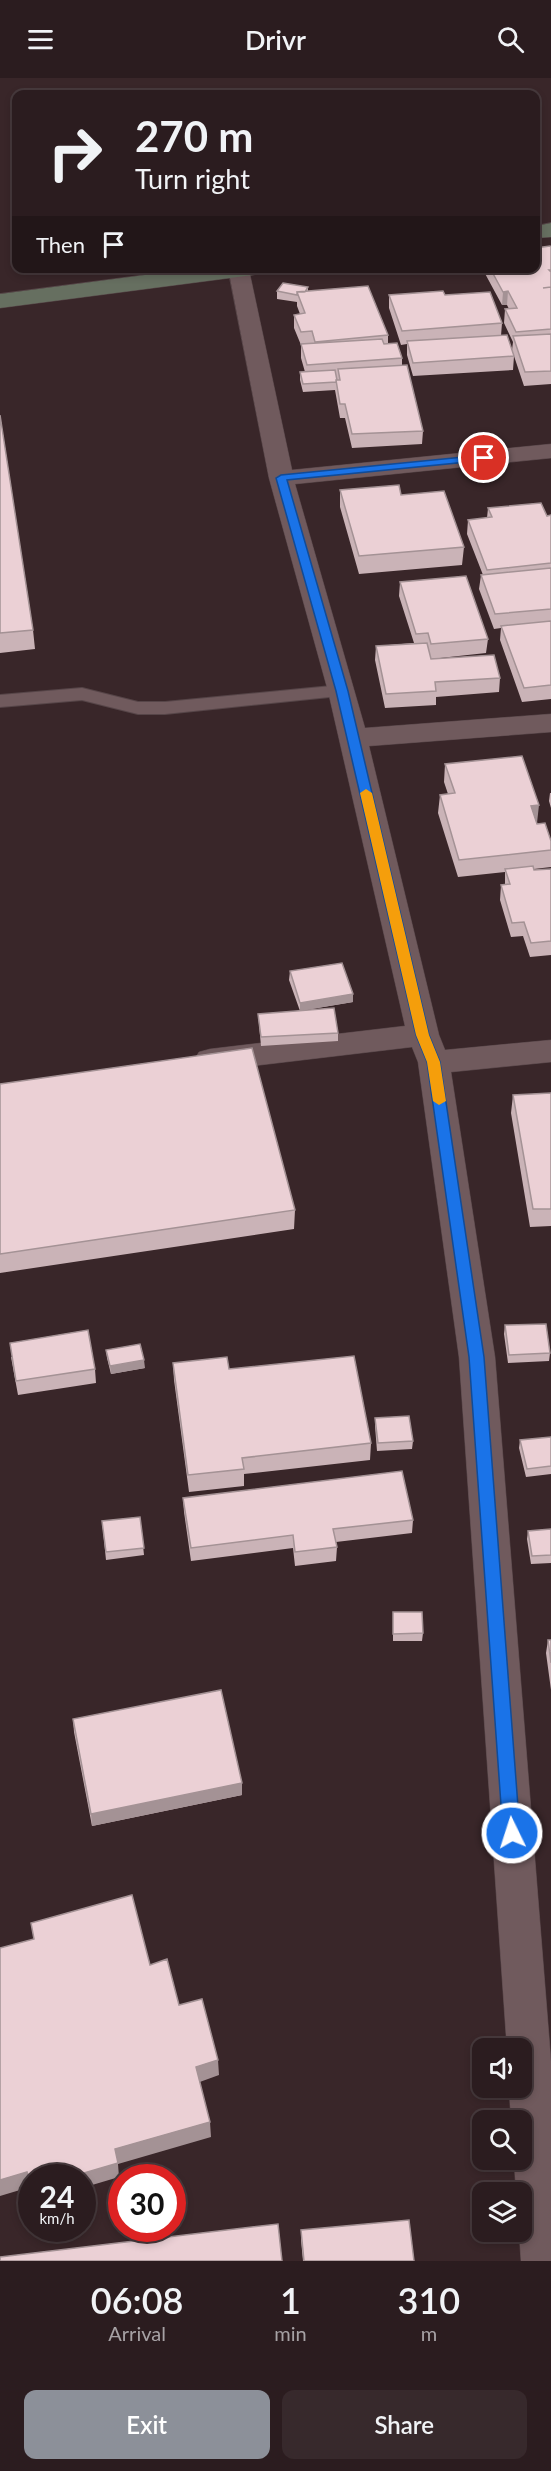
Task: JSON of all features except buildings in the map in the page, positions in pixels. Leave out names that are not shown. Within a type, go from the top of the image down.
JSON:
[{"type":"street","points":[[0,301],[214,273]]},
{"type":"street","points":[[246,273],[281,478],[342,691],[428,1048],[477,1357],[544,2261]]},
{"type":"street","points":[[281,478],[551,451]]},
{"type":"street","points":[[353,738],[551,723]]},
{"type":"street","points":[[176,1064],[428,1048],[551,1051]]},
{"type":"lane","points":[[0,701],[82,694],[138,708],[156,708],[342,691]]},
{"type":"slow traffic","points":[[366,793],[423,1035],[434,1062],[439,1101]]},
{"type":"route","points":[[484,458],[281,478],[342,691],[423,1035],[434,1062],[477,1357],[512,1833]]}]
